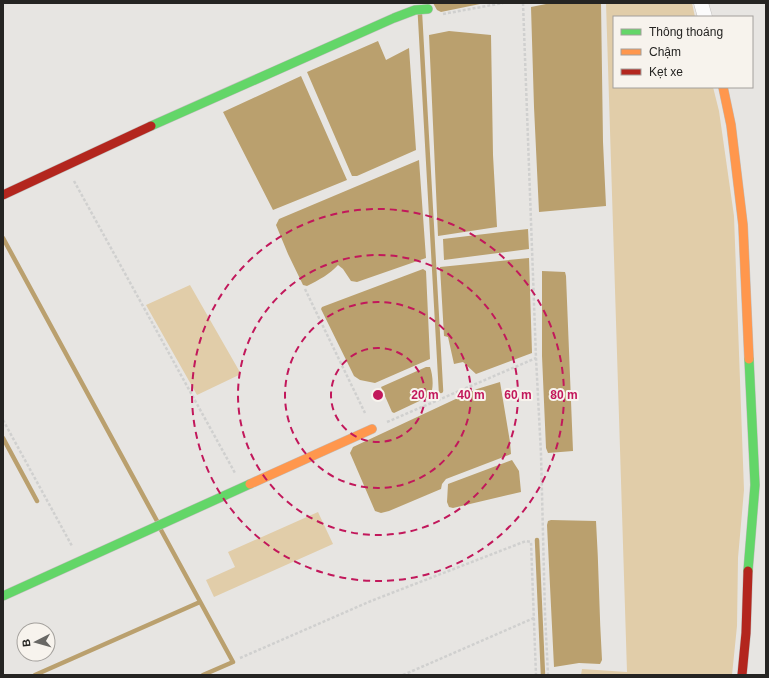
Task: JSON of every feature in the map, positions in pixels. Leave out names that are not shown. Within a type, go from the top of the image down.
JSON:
[{"type":"street","points":[[701,3],[705,16]]},
{"type":"street","points":[[3,195],[166,119],[394,18],[415,10],[428,9]]},
{"type":"street","points":[[723,88],[731,125],[743,225],[755,485],[754,511],[749,545],[746,650],[742,675]]},
{"type":"street","points":[[3,596],[372,429]]},
{"type":"path","points":[[428,9],[435,14],[445,14],[503,3]]},
{"type":"path","points":[[524,3],[548,675]]},
{"type":"path","points":[[66,166],[243,488]]},
{"type":"path","points":[[305,289],[372,429],[536,358]]},
{"type":"path","points":[[3,420],[80,561]]},
{"type":"path","points":[[240,658],[372,600],[526,541],[531,542],[536,675]]},
{"type":"path","points":[[403,675],[534,618]]},
{"type":"shaded area","points":[[433,3],[485,3],[441,12],[437,10]]},
{"type":"shaded area","points":[[551,3],[601,3],[603,142],[606,206],[539,212],[531,7]]},
{"type":"shaded area","points":[[606,3],[692,3],[695,16],[613,16],[613,88],[713,88],[719,111],[734,216],[744,490],[738,558],[737,626],[732,675],[581,675],[582,669],[627,672]]},
{"type":"shaded area","points":[[449,31],[491,35],[493,155],[497,227],[438,236],[429,35]]},
{"type":"shaded area","points":[[378,41],[386,60],[409,48],[416,150],[357,176],[352,176],[307,72]]},
{"type":"shaded area","points":[[301,76],[347,180],[273,210],[223,112]]},
{"type":"shaded area","points":[[419,160],[426,258],[357,282],[351,281],[343,269],[338,265],[320,279],[307,286],[303,285],[276,225],[279,219]]},
{"type":"shaded area","points":[[528,229],[529,249],[444,260],[443,239]]},
{"type":"shaded area","points":[[529,258],[532,353],[476,374],[463,362],[454,364],[448,337],[444,336],[440,267]]},
{"type":"shaded area","points":[[423,269],[426,271],[430,359],[375,383],[360,380],[354,376],[321,309],[322,307]]},
{"type":"shaded area","points":[[542,271],[565,272],[566,276],[573,451],[548,453],[546,448],[542,356]]},
{"type":"shaded area","points":[[190,285],[241,374],[197,395],[146,305]]},
{"type":"shaded area","points":[[426,367],[430,367],[432,374],[433,386],[430,396],[394,413],[392,412],[381,387]]},
{"type":"shaded area","points":[[500,382],[511,454],[446,479],[442,484],[441,489],[389,511],[381,513],[375,511],[350,453],[353,447],[477,389]]},
{"type":"shaded area","points":[[512,460],[519,471],[521,492],[453,508],[449,507],[447,502],[448,484]]},
{"type":"shaded area","points":[[318,512],[333,544],[214,597],[206,580],[235,567],[228,552]]},
{"type":"shaded area","points":[[548,521],[596,521],[602,660],[600,664],[579,663],[554,667],[547,525]]},
{"type":"waterway","points":[[420,15],[441,391]]},
{"type":"waterway","points":[[3,238],[157,521]]},
{"type":"waterway","points":[[3,438],[37,501]]},
{"type":"waterway","points":[[161,530],[233,662],[203,675]]},
{"type":"waterway","points":[[537,540],[543,675]]},
{"type":"waterway","points":[[35,675],[200,602]]},
{"type":"traffic: fast","points":[[151,126],[394,18],[415,10],[428,9]]},
{"type":"traffic: fast","points":[[748,571],[755,485],[749,359]]},
{"type":"traffic: fast","points":[[3,596],[250,484]]},
{"type":"traffic: slow","points":[[723,88],[731,125],[743,225],[749,359]]},
{"type":"traffic: slow","points":[[250,484],[372,429]]},
{"type":"traffic: jam","points":[[3,195],[151,126]]},
{"type":"traffic: jam","points":[[742,675],[746,633],[748,571]]}]
